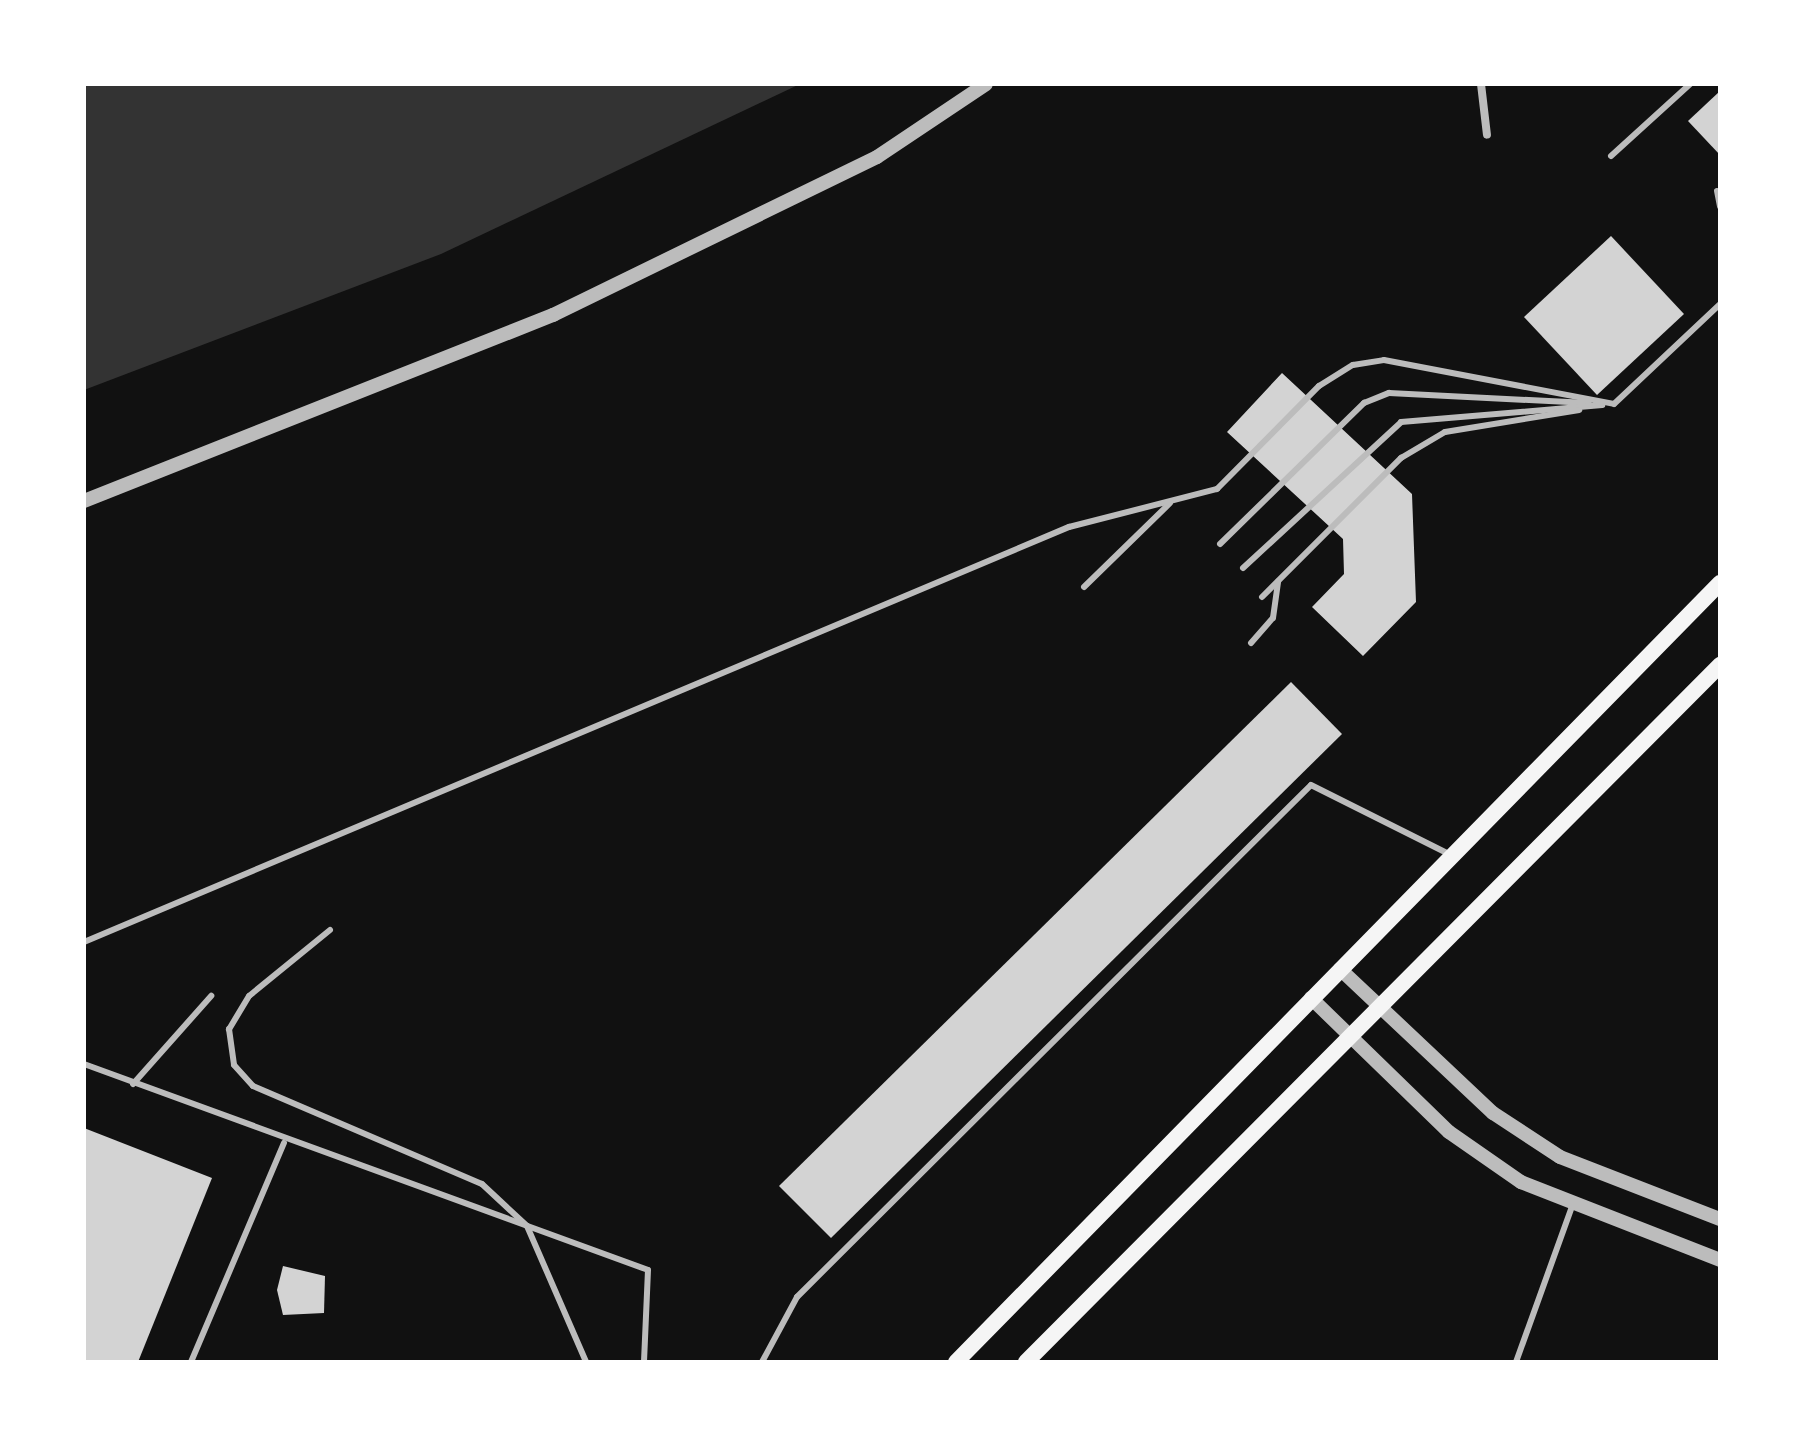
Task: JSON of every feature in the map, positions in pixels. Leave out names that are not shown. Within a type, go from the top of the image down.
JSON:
[{"type":"main road","points":[[956,1362],[1720,583]]},
{"type":"main road","points":[[1026,1362],[1720,665]]},
{"type":"street","points":[[84,501],[553,315],[877,157],[986,84]]},
{"type":"street","points":[[1481,84],[1487,135]]},
{"type":"street","points":[[1340,969],[1493,1113],[1560,1157],[1720,1219]]},
{"type":"street","points":[[1311,998],[1449,1132],[1521,1182],[1720,1260]]},
{"type":"lane","points":[[1611,156],[1690,84]]},
{"type":"lane","points":[[1717,191],[1720,207]]},
{"type":"lane","points":[[1262,597],[1401,458],[1445,432],[1614,404],[1720,304]]},
{"type":"lane","points":[[84,942],[1069,527],[1217,489],[1319,386],[1353,365],[1384,360],[1614,404]]},
{"type":"lane","points":[[1220,544],[1364,403],[1389,393],[1614,404]]},
{"type":"lane","points":[[1243,568],[1401,422],[1614,404]]},
{"type":"lane","points":[[1084,587],[1173,500]]},
{"type":"lane","points":[[1251,643],[1273,618],[1278,581]]},
{"type":"lane","points":[[762,1362],[797,1297],[1311,785],[1451,855]]},
{"type":"lane","points":[[330,930],[249,996],[229,1029],[234,1065],[253,1086],[482,1184],[527,1226],[586,1362]]},
{"type":"lane","points":[[133,1084],[211,996]]},
{"type":"lane","points":[[84,1064],[284,1143],[648,1270],[644,1362]]},
{"type":"lane","points":[[191,1362],[284,1143]]},
{"type":"lane","points":[[1516,1362],[1573,1203]]},
{"type":"shaded area","points":[[84,84],[800,84],[441,254],[84,390]]},
{"type":"building","points":[[1720,91],[1720,155],[1688,121]]},
{"type":"building","points":[[1611,236],[1684,314],[1597,395],[1524,317]]},
{"type":"building","points":[[1282,373],[1412,494],[1416,602],[1363,656],[1312,607],[1344,574],[1343,539],[1227,432]]},
{"type":"building","points":[[1291,682],[1342,734],[831,1238],[779,1186]]},
{"type":"building","points":[[84,1128],[212,1178],[138,1362],[84,1362]]},
{"type":"building","points":[[283,1266],[325,1276],[324,1313],[283,1315],[277,1290]]}]
